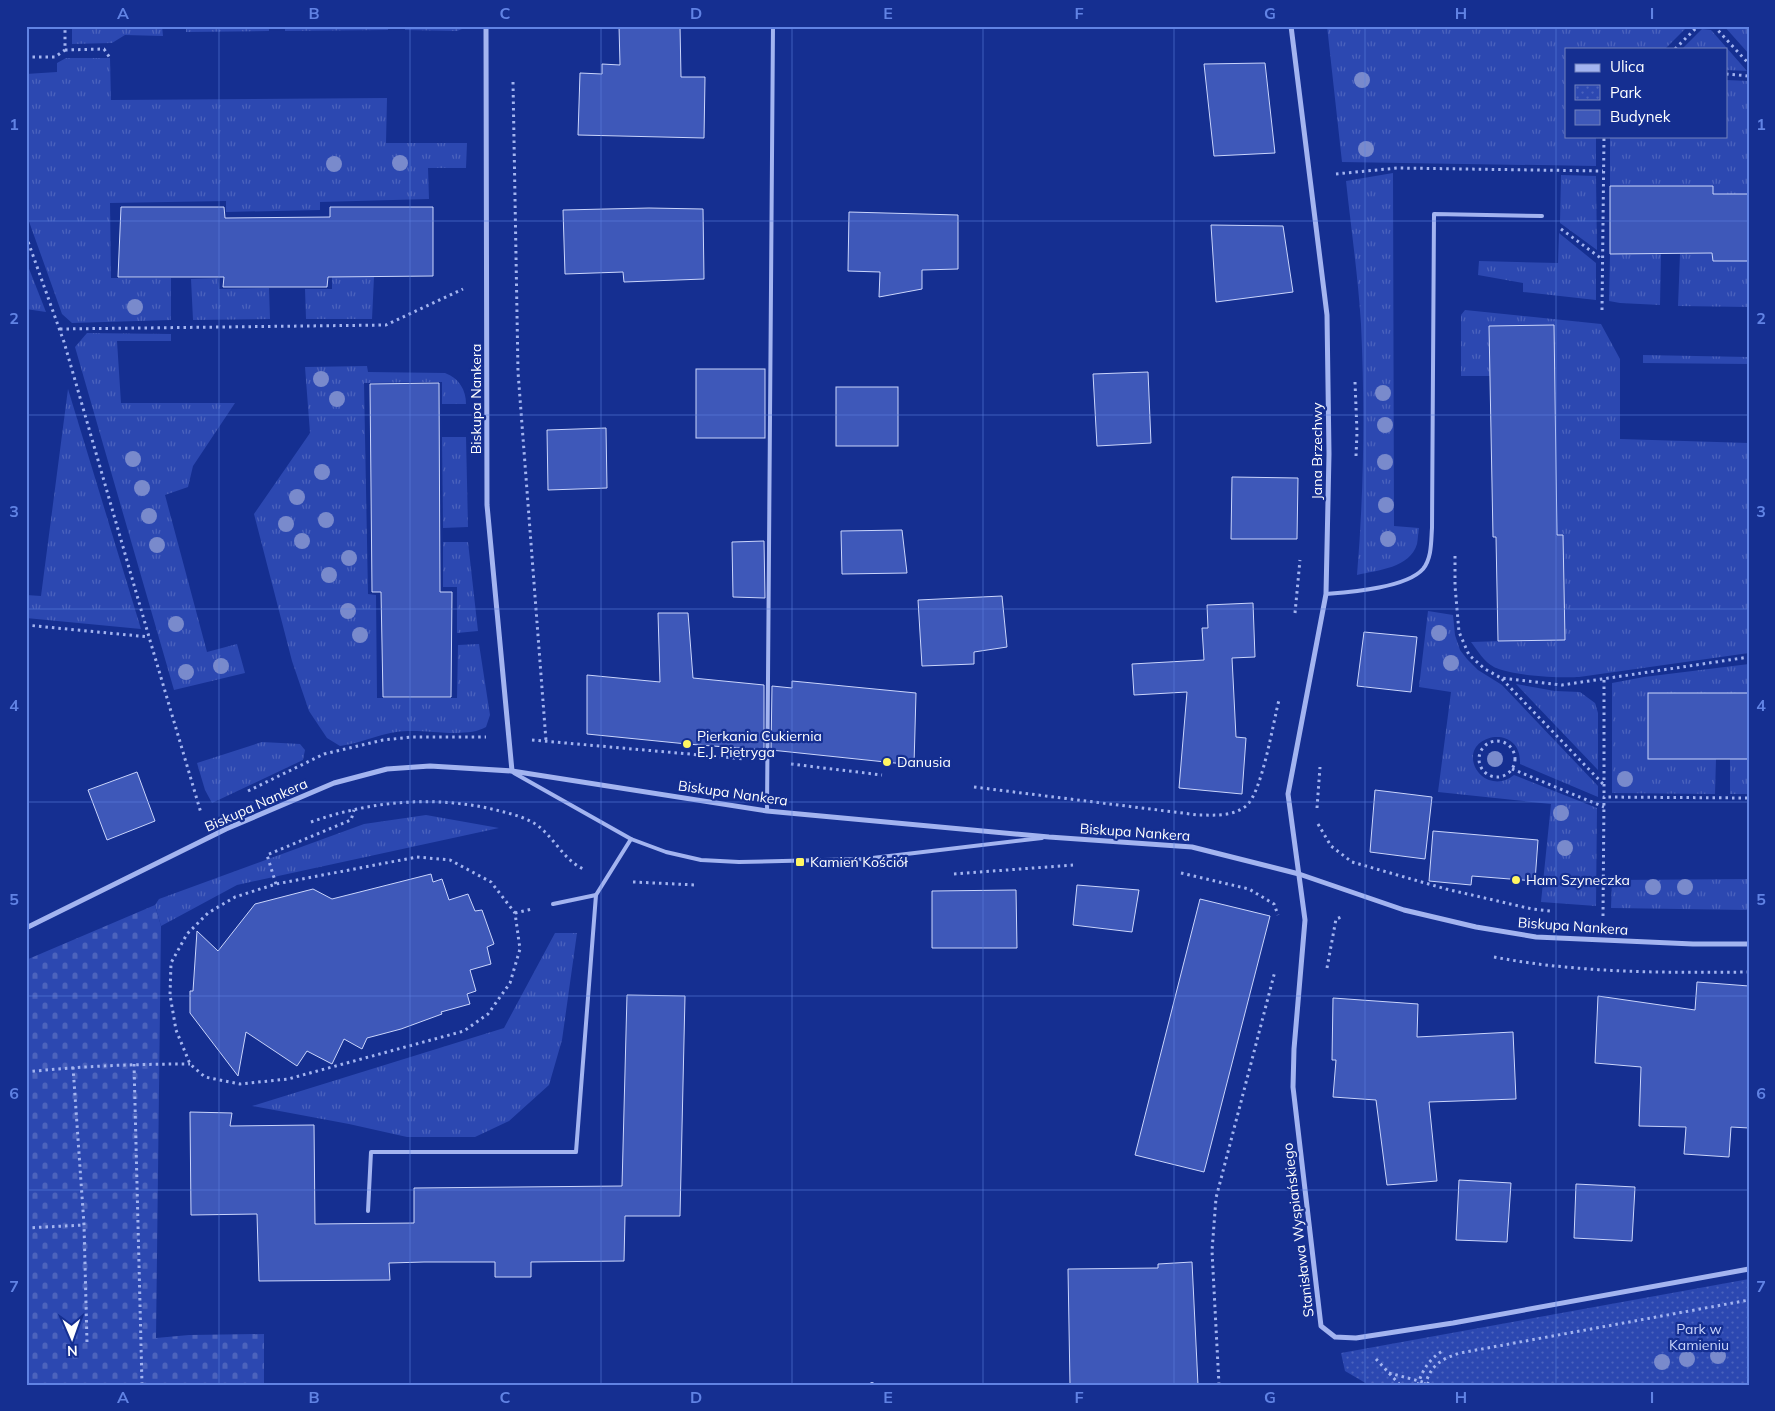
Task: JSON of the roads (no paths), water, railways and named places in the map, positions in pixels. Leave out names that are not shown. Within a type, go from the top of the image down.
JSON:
[{"type":"street","name":"Biskupa Nankera","points":[[486,26],[487,505],[512,771]]},
{"type":"street","name":"Jana Brzechwy","points":[[1290,26],[1327,315],[1329,454],[1326,594],[1288,794],[1299,874]]},
{"type":"street","name":"Biskupa Nankera","points":[[26,928],[226,829],[334,783],[387,769],[430,766],[512,771],[768,811],[1049,837],[1192,846],[1299,874],[1406,910],[1476,927],[1536,937],[1693,944],[1749,944]]},
{"type":"street","name":"Stanisława Wyspiańskiego","points":[[1299,874],[1305,920],[1294,1049],[1293,1087],[1321,1326],[1335,1337],[1356,1338],[1453,1323],[1749,1269]]},
{"type":"lane","points":[[768,811],[773,26]]},
{"type":"lane","points":[[1326,594],[1379,588],[1406,579],[1423,569],[1430,554],[1434,214],[1542,216]]},
{"type":"lane","points":[[512,771],[631,839],[666,852],[701,860],[800,862],[864,859],[1049,837]]},
{"type":"lane","points":[[368,1211],[371,1152],[576,1152],[596,895],[631,839]]},
{"type":"lane","points":[[553,904],[596,895]]},
{"type":"place","name":"Pierkania Cukiernia E.J. Pietryga","points":[[687,744]]},
{"type":"place","name":"Danusia","points":[[887,762]]},
{"type":"place","name":"Kamień Kościół","points":[[800,862]]},
{"type":"place","name":"Ham Szyneczka","points":[[1516,880]]},
{"type":"park label","name":"Park w Kamieniu","points":[[1699,1338]]}]
